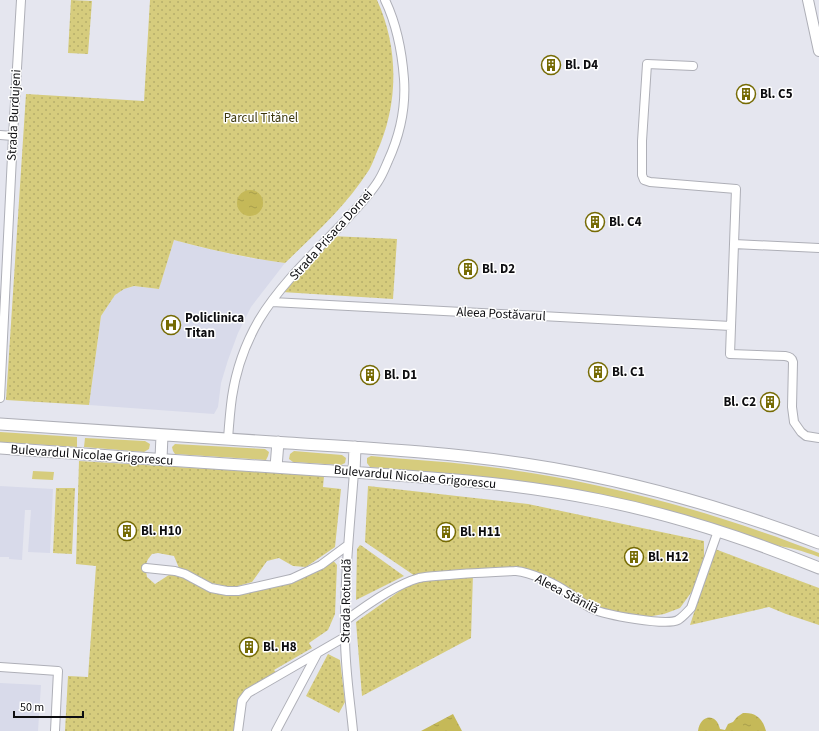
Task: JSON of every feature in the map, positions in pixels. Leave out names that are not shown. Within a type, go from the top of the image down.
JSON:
[{"type":"main road","name":"Bulevardul Nicolae Grigorescu","points":[[0,424],[355,447],[493,459],[553,468],[642,487],[716,508],[819,543]]},
{"type":"main road","points":[[161,459],[162,435]]},
{"type":"main road","points":[[276,467],[278,442]]},
{"type":"main road","points":[[354,472],[355,447]]},
{"type":"main road","name":"Bulevardul Nicolae Grigorescu","points":[[0,448],[451,479],[537,489],[598,500],[666,516],[718,531],[819,568]]},
{"type":"street","name":"Strada Burdujeni","points":[[0,398],[3,292],[21,0]]},
{"type":"street","name":"Strada Prisaca Dornei","points":[[228,439],[232,399],[240,363],[249,339],[260,319],[286,284],[369,194],[382,175],[393,151],[403,113],[405,84],[402,56],[396,29],[385,0]]},
{"type":"street","points":[[808,0],[819,51]]},
{"type":"street","points":[[693,66],[647,64],[642,175],[644,180],[650,182],[736,189],[730,354],[790,357],[793,362],[792,407],[794,422],[806,436],[819,438]]},
{"type":"street","points":[[0,135],[13,136]]},
{"type":"street","points":[[734,244],[819,248]]},
{"type":"street","name":"Aleea Postăvarul","points":[[272,302],[731,326]]},
{"type":"street","name":"Strada Rotundă","points":[[353,731],[350,707],[345,621],[348,545],[354,472]]},
{"type":"street","name":"Aleea Stănilă","points":[[345,621],[381,596],[419,578],[473,573],[522,572],[560,587],[591,609],[635,619],[671,622],[678,620],[691,608],[718,531]]},
{"type":"street","points":[[146,568],[175,571],[185,574],[211,588],[227,592],[238,591],[291,579],[321,565],[348,545]]},
{"type":"street","points":[[238,731],[242,701],[248,693],[345,637]]},
{"type":"street","points":[[276,731],[317,653]]},
{"type":"street","points":[[0,667],[58,671],[55,731]]},
{"type":"shaded area","name":"Policlinica Titan","points":[[174,240],[250,258],[285,263],[251,307],[238,333],[221,383],[218,407],[214,414],[89,405],[101,316],[115,295],[124,289],[134,286],[159,289]]},
{"type":"shaded area","points":[[0,486],[53,489],[50,553],[28,552],[31,510],[25,510],[22,560],[9,559],[9,557],[0,557]]},
{"type":"shaded area","points":[[0,683],[41,685],[38,731],[0,731]]},
{"type":"green space","points":[[71,0],[92,1],[88,54],[68,53]]},
{"type":"green space","name":"Parcul Titănel","points":[[150,0],[377,0],[389,37],[392,57],[392,96],[384,135],[370,168],[350,196],[330,219],[285,263],[257,259],[174,240],[159,289],[134,286],[124,289],[115,295],[101,316],[89,405],[6,400],[26,94],[144,101]]},
{"type":"green space","points":[[331,236],[397,239],[393,299],[282,292]]},
{"type":"green space","points":[[0,432],[77,437],[77,447],[0,442]]},
{"type":"green space","points":[[85,438],[145,441],[150,444],[149,449],[144,452],[84,447]]},
{"type":"green space","points":[[175,444],[265,449],[269,452],[266,460],[175,454],[172,447]]},
{"type":"green space","points":[[294,451],[342,455],[346,458],[345,463],[341,465],[293,462],[289,459],[290,454]]},
{"type":"green space","points":[[371,456],[498,468],[565,479],[632,493],[730,521],[819,553],[819,557],[590,494],[496,478],[370,467],[367,463],[367,458]]},
{"type":"green space","points":[[79,461],[324,476],[323,487],[341,489],[335,547],[306,567],[293,566],[279,558],[267,561],[252,582],[230,587],[207,582],[179,568],[174,556],[158,553],[152,554],[148,559],[146,567],[147,577],[155,584],[175,571],[217,589],[279,582],[331,558],[337,565],[335,614],[328,630],[309,643],[312,648],[274,670],[278,675],[248,693],[238,731],[65,731],[68,676],[88,677],[96,566],[76,564]]},
{"type":"green space","points":[[33,471],[54,472],[53,480],[32,479]]},
{"type":"green space","points":[[368,486],[528,504],[704,541],[704,557],[693,590],[680,608],[664,614],[635,619],[605,613],[529,574],[473,574],[471,638],[362,696],[356,622],[418,578],[365,542]]},
{"type":"green space","points":[[56,488],[75,488],[72,554],[53,553]]},
{"type":"green space","points":[[360,545],[404,576],[356,600],[357,549]]},
{"type":"green space","points":[[715,549],[819,588],[819,625],[769,607],[690,625]]},
{"type":"green space","points":[[328,654],[340,660],[345,702],[339,713],[306,696]]},
{"type":"water","points":[[250,190],[259,194],[263,203],[259,212],[250,216],[241,212],[237,203],[241,194]]},
{"type":"water","points":[[743,713],[752,714],[758,717],[763,723],[766,731],[698,731],[702,722],[708,718],[715,720],[720,729],[725,730],[728,724],[733,722]]},
{"type":"water","points":[[453,714],[462,731],[421,731]]},
{"type":"place","name":"Bl. D4","points":[[551,65]]},
{"type":"place","name":"Bl. C5","points":[[746,94]]},
{"type":"place","name":"Bl. C4","points":[[595,222]]},
{"type":"place","name":"Bl. D2","points":[[468,269]]},
{"type":"place","name":"Policlinica Titan","points":[[171,325]]},
{"type":"place","name":"Bl. C1","points":[[598,372]]},
{"type":"place","name":"Bl. D1","points":[[370,375]]},
{"type":"place","name":"Bl. C2","points":[[770,402]]},
{"type":"place","name":"Bl. H10","points":[[127,531]]},
{"type":"place","name":"Bl. H11","points":[[446,532]]},
{"type":"place","name":"Bl. H12","points":[[634,557]]},
{"type":"place","name":"Bl. H8","points":[[249,647]]}]
